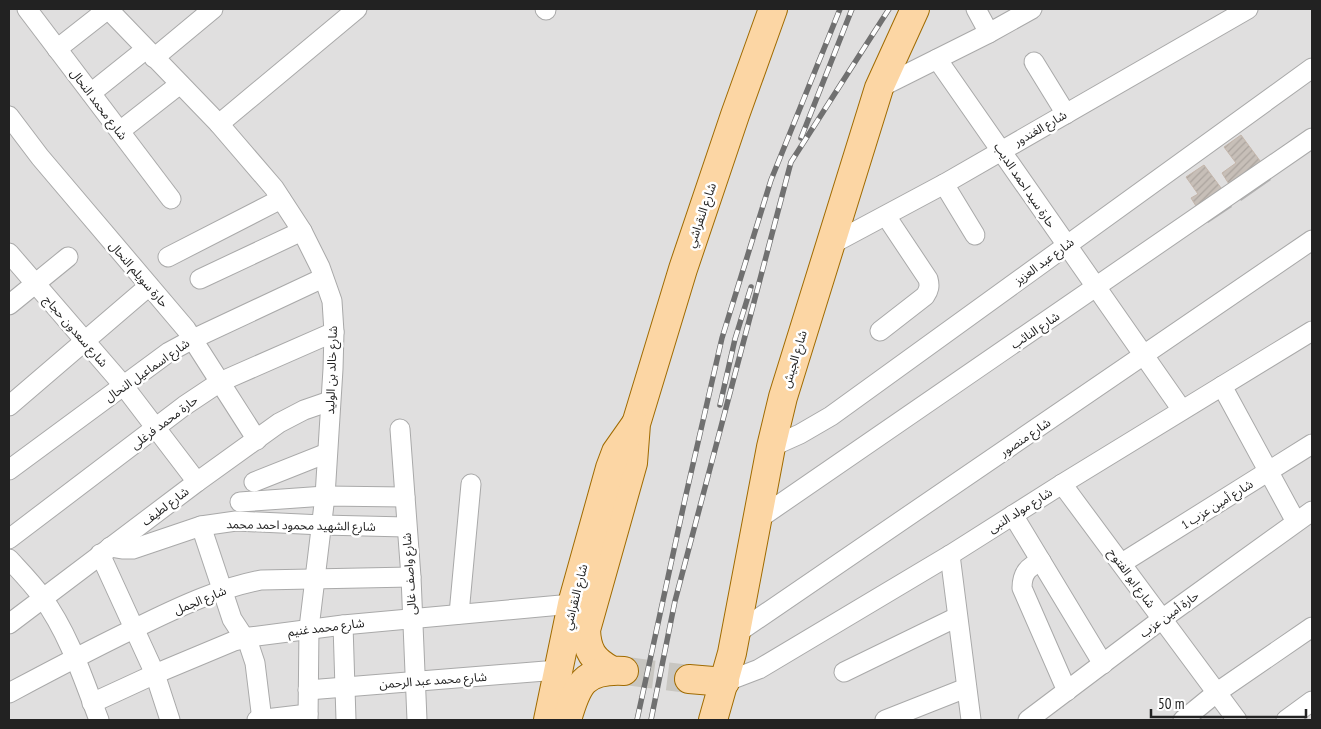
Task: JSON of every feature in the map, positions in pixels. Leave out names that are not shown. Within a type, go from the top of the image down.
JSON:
[{"type":"main road","name":"شارع النقراشي","points":[[567,720],[575,694],[581,684],[600,672],[619,671],[600,664],[592,655],[587,643],[586,630],[631,471],[636,424],[686,260],[735,114],[773,9]]},
{"type":"main road","name":"شارع الجيش","points":[[713,720],[737,633],[771,447],[798,346],[879,88],[915,9]]},
{"type":"main road","name":"شارع النقراشي","points":[[548,720],[572,604],[610,468],[616,452],[636,424]]},
{"type":"main road","points":[[689,680],[725,682]]},
{"type":"street","name":"شارع محمد النحال","points":[[27,9],[171,199]]},
{"type":"street","points":[[57,49],[108,9]]},
{"type":"street","name":"شارع خالد بن الوليد","points":[[108,9],[219,124],[281,199],[302,231],[320,268],[332,301],[334,332],[325,496],[309,628],[308,717]]},
{"type":"street","points":[[91,93],[213,9]]},
{"type":"street","points":[[219,124],[357,9]]},
{"type":"street","points":[[976,9],[989,33]]},
{"type":"street","points":[[879,88],[989,33],[1032,9]]},
{"type":"street","name":"شارع الغندور","points":[[830,244],[944,184],[1248,9]]},
{"type":"street","name":"حارة سيد احمد الديب","points":[[937,59],[1182,410]]},
{"type":"street","points":[[1034,62],[1066,114]]},
{"type":"street","name":"شارع عبد العزيز","points":[[771,447],[800,434],[831,416],[1312,68]]},
{"type":"street","points":[[120,131],[180,84]]},
{"type":"street","name":"حارة سويلم النحال","points":[[9,116],[40,158],[165,303],[192,339],[257,440]]},
{"type":"street","name":"شارع النائب","points":[[757,520],[1312,138]]},
{"type":"street","points":[[944,184],[975,235]]},
{"type":"street","points":[[168,257],[281,199]]},
{"type":"street","points":[[880,332],[925,296],[929,291],[930,285],[928,279],[886,216]]},
{"type":"street","points":[[200,279],[302,231]]},
{"type":"street","name":"شارع منصور","points":[[737,633],[1312,240]]},
{"type":"street","name":"شارع سعدون حجاج","points":[[9,253],[123,385],[197,482]]},
{"type":"street","points":[[9,305],[68,257]]},
{"type":"street","name":"شارع اسماعيل النحال","points":[[9,470],[169,352],[192,339],[324,278]]},
{"type":"street","points":[[9,406],[149,286]]},
{"type":"street","name":"شارع مولد النبى","points":[[725,682],[759,669],[950,555],[1312,331]]},
{"type":"street","name":"حارة محمد فرغلى","points":[[9,539],[184,406],[220,382],[334,332]]},
{"type":"street","points":[[1222,386],[1296,522]]},
{"type":"street","name":"شارع لطيف","points":[[9,624],[197,482],[280,423],[304,410],[330,401]]},
{"type":"street","name":"شارع واصف غالى","points":[[400,428],[417,720]]},
{"type":"street","name":"شارع أمين عزب 1","points":[[1122,563],[1312,444]]},
{"type":"street","points":[[254,482],[327,453]]},
{"type":"street","points":[[459,614],[470,484]]},
{"type":"street","name":"شارع ابو الفتوح","points":[[1062,484],[1237,720]]},
{"type":"street","points":[[240,502],[325,496],[405,497]]},
{"type":"street","name":"حارة أمين عزب","points":[[1028,720],[1162,619],[1312,511]]},
{"type":"street","points":[[1013,515],[1103,664]]},
{"type":"street","name":"شارع الشهيد محمود احمد محمد","points":[[105,551],[133,549],[201,526],[236,521],[406,526]]},
{"type":"street","points":[[201,526],[232,619],[245,639],[255,663],[262,720]]},
{"type":"street","points":[[105,551],[155,674],[170,720]]},
{"type":"street","points":[[950,555],[971,720]]},
{"type":"street","points":[[9,559],[43,598],[75,657],[96,712]]},
{"type":"street","points":[[1041,561],[1031,566],[1025,572],[1022,579],[1022,588],[1066,691]]},
{"type":"street","name":"شارع الجمل","points":[[9,693],[75,657],[190,602],[240,584],[261,580],[410,577]]},
{"type":"street","name":"شارع محمد غنيم","points":[[96,712],[155,674],[234,641],[309,628],[572,604]]},
{"type":"street","points":[[844,672],[957,616]]},
{"type":"street","points":[[342,625],[346,720]]},
{"type":"street","points":[[1183,720],[1216,693],[1312,627]]},
{"type":"street","name":"شارع محمد عبد الرحمن","points":[[308,690],[558,670]]},
{"type":"street","points":[[886,720],[966,688]]},
{"type":"street","points":[[1286,720],[1312,701]]},
{"type":"street","points":[[258,720],[308,717]]},
{"type":"shaded area","points":[[9,9],[1312,9],[1312,720],[9,720]]},
{"type":"building","points":[[1241,135],[1266,169],[1234,192],[1222,173],[1236,163],[1224,147]]},
{"type":"building","points":[[1204,165],[1227,196],[1201,214],[1191,198],[1198,194],[1186,177]]},
{"type":"tunnel","points":[[626,671],[689,679]]},
{"type":"railway","points":[[637,720],[722,338],[771,180],[840,9]]},
{"type":"railway","points":[[801,138],[852,9]]},
{"type":"railway","points":[[651,720],[675,601],[791,162],[889,9]]},
{"type":"railway","points":[[720,405],[735,339],[751,287]]}]
